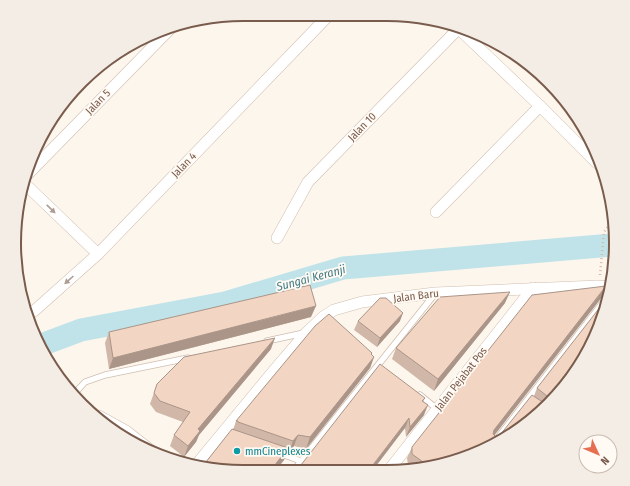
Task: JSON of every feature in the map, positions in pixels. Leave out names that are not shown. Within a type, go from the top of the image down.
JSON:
[{"type":"street","name":"Jalan 4","points":[[32,310],[98,254],[323,21]]},
{"type":"street","name":"Jalan 10","points":[[277,238],[308,182],[455,32]]},
{"type":"street","name":"Jalan 5","points":[[35,167],[163,36]]},
{"type":"street","points":[[471,38],[592,158]]},
{"type":"street","points":[[436,212],[540,106]]},
{"type":"street","points":[[29,187],[98,254]]},
{"type":"street","name":"Jalan Baru","points":[[200,461],[226,435],[276,368],[306,333],[326,320],[334,310],[362,302],[435,293],[533,288],[605,286]]},
{"type":"street","name":"Jalan Pejabat Pos","points":[[397,465],[437,409],[533,288]]},
{"type":"street","points":[[119,427],[129,433]]},
{"type":"lane","points":[[298,465],[435,293]]},
{"type":"lane","points":[[502,433],[599,308]]},
{"type":"lane","points":[[260,343],[306,333]]},
{"type":"lane","points":[[77,390],[85,382],[105,375],[198,356]]},
{"type":"lane","points":[[374,358],[385,368]]},
{"type":"lane","points":[[414,391],[437,409]]},
{"type":"lane","points":[[527,400],[533,404]]},
{"type":"lane","points":[[272,451],[301,461]]},
{"type":"path","points":[[601,263],[604,232],[609,226]]},
{"type":"building","points":[[310,285],[316,306],[113,358],[109,332]]},
{"type":"building","points":[[605,286],[494,430],[493,434],[495,436],[458,453],[423,462],[412,454],[412,447],[532,295]]},
{"type":"building","points":[[510,292],[438,379],[396,348],[440,297]]},
{"type":"building","points":[[380,298],[386,298],[403,313],[380,338],[358,321]]},
{"type":"building","points":[[598,309],[586,341],[572,366],[563,378],[547,397],[537,388]]},
{"type":"building","points":[[329,314],[372,353],[371,354],[374,357],[310,437],[298,435],[293,441],[236,421],[315,326]]},
{"type":"building","points":[[275,338],[198,429],[200,431],[188,446],[174,435],[190,412],[160,401],[154,393],[157,384],[184,357]]},
{"type":"building","points":[[380,364],[425,398],[422,401],[428,405],[410,427],[409,418],[373,465],[301,465]]},
{"type":"building","points":[[532,395],[542,402],[522,419],[502,433]]},
{"type":"building","points":[[232,429],[288,448],[275,465],[228,465],[206,462]]},
{"type":"waterway","name":"Sungai Keranji","points":[[45,343],[81,330],[225,303],[343,268],[609,245]]},
{"type":"place","name":"mmCineplexes","points":[[237,451]]}]
